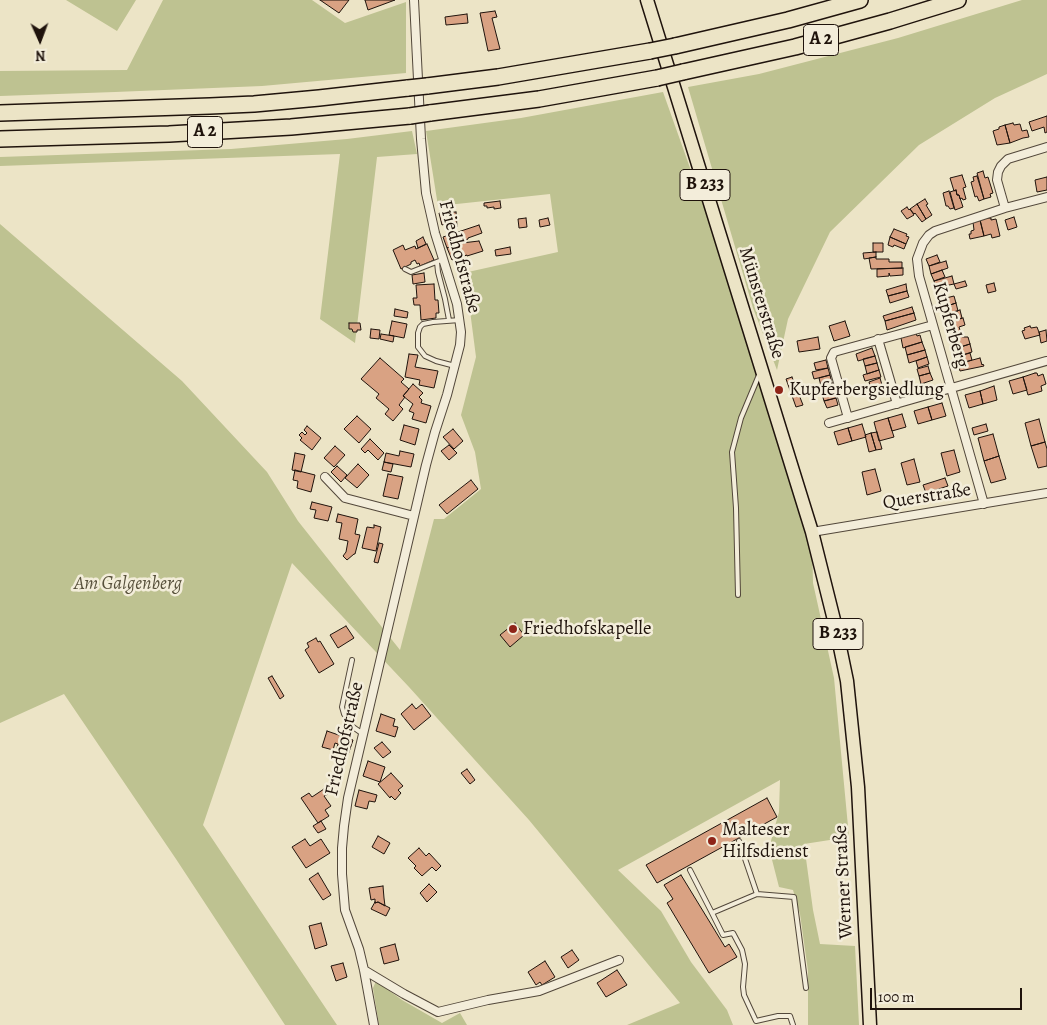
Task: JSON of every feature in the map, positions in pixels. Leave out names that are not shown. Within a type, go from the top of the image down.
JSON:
[{"type":"highway","name":"A 2","points":[[0,113],[219,106],[319,98],[427,86],[650,51],[788,20],[860,0]]},
{"type":"highway","name":"A 2","points":[[0,139],[290,128],[410,116],[540,99],[657,78],[795,47],[958,0]]},
{"type":"main road","name":"Münsterstraße","points":[[648,0],[812,532],[836,628],[846,681],[853,738]]},
{"type":"main road","name":"Werner Straße","points":[[853,738],[861,846],[870,1025]]},
{"type":"street","name":"Friedhofstraße","points":[[374,1025],[359,949],[345,910],[342,865],[344,826],[348,798],[387,626],[434,432],[447,395],[460,345],[460,320],[454,295],[440,260],[426,193],[420,129],[414,0]]},
{"type":"street","points":[[1005,208],[997,180],[1001,166],[1008,158],[1047,147]]},
{"type":"street","name":"Kupferberg","points":[[984,504],[919,276],[917,259],[923,243],[935,231],[1005,208],[1047,197]]},
{"type":"street","points":[[848,418],[831,358],[834,352],[933,324]]},
{"type":"street","points":[[878,340],[897,404]]},
{"type":"street","points":[[829,423],[1046,361]]},
{"type":"street","points":[[325,477],[345,498],[414,516]]},
{"type":"street","name":"Querstraße","points":[[812,532],[1047,493]]},
{"type":"street","points":[[364,970],[438,1012],[488,1000],[540,991],[619,960]]},
{"type":"lane","points":[[405,269],[411,272],[440,260]]},
{"type":"lane","points":[[440,260],[438,272],[449,320]]},
{"type":"lane","points":[[455,366],[424,356],[418,347],[418,333],[420,326],[423,324],[460,320]]},
{"type":"lane","points":[[738,595],[736,508],[732,452],[741,418],[762,370]]},
{"type":"lane","points":[[352,660],[342,707],[353,728],[363,734]]},
{"type":"lane","points":[[739,841],[758,894]]},
{"type":"lane","points":[[690,870],[724,935],[733,933],[742,950],[745,964],[744,996],[756,1022],[778,1016],[790,1016],[793,1025]]},
{"type":"lane","points":[[712,912],[758,894],[794,898],[806,988]]},
{"type":"green space","points":[[66,0],[136,0],[117,31]]},
{"type":"green space","points":[[163,0],[312,0],[345,23],[406,2],[406,73],[262,86],[0,96],[0,71],[127,70]]},
{"type":"green space","points":[[1022,0],[1047,0],[1047,74],[995,98],[919,145],[830,232],[788,319],[777,370],[753,308],[688,87],[759,74],[898,38]]},
{"type":"green space","name":"Am Galgenberg","points":[[663,92],[742,314],[812,538],[813,583],[834,678],[849,837],[804,844],[813,910],[820,944],[855,946],[859,1025],[808,1025],[808,971],[800,914],[793,890],[779,887],[769,848],[779,812],[780,780],[618,870],[661,911],[691,962],[727,1010],[733,1025],[627,1025],[680,1003],[529,820],[409,687],[292,563],[203,825],[337,1025],[285,1025],[176,859],[64,694],[0,723],[0,224],[182,381],[267,472],[298,521],[400,650],[434,519],[444,519],[481,489],[475,452],[461,415],[476,357],[469,303],[459,274],[558,252],[550,194],[438,206],[426,131],[521,118]]},
{"type":"green space","points":[[412,131],[417,154],[377,157],[355,343],[320,319],[340,154],[0,166],[0,157],[231,149],[347,139]]},
{"type":"green space","points":[[376,981],[402,1000],[442,1023],[460,1013],[467,1025],[379,1025],[373,988]]},
{"type":"building","points":[[320,0],[349,0],[339,13]]},
{"type":"building","points":[[365,0],[395,0],[368,10]]},
{"type":"building","points":[[495,11],[497,17],[492,18],[500,49],[488,51],[480,13]]},
{"type":"building","points":[[467,14],[468,23],[446,25],[445,17]]},
{"type":"building","points":[[1047,116],[1047,132],[1045,133],[1044,127],[1032,131],[1029,122]]},
{"type":"building","points":[[1013,123],[1014,125],[1020,124],[1022,131],[1027,130],[1029,137],[1010,143],[1005,125]]},
{"type":"building","points":[[1005,125],[1010,143],[997,145],[993,131]]},
{"type":"building","points":[[983,171],[985,178],[988,177],[993,193],[990,194],[991,197],[984,199],[977,173]]},
{"type":"building","points":[[962,175],[966,187],[963,188],[966,199],[963,200],[957,195],[956,190],[954,191],[950,178]]},
{"type":"building","points":[[977,176],[984,199],[979,201],[977,196],[975,197],[971,182],[974,181],[973,177]]},
{"type":"building","points":[[1047,177],[1047,190],[1037,192],[1035,180]]},
{"type":"building","points":[[956,190],[963,207],[955,210],[950,192]]},
{"type":"building","points":[[949,191],[954,208],[950,209],[946,206],[943,193]]},
{"type":"building","points":[[925,199],[932,215],[926,219],[917,204]]},
{"type":"building","points":[[500,201],[501,208],[494,209],[494,207],[487,208],[487,206],[484,206],[484,203]]},
{"type":"building","points":[[917,204],[926,219],[922,222],[910,209]]},
{"type":"building","points":[[907,207],[914,215],[907,219],[901,211]]},
{"type":"building","points":[[456,212],[457,227],[451,227],[451,222],[442,225],[439,213]]},
{"type":"building","points":[[1014,217],[1017,227],[1008,230],[1005,220]]},
{"type":"building","points":[[526,218],[527,227],[519,228],[518,219]]},
{"type":"building","points":[[548,218],[550,225],[540,227],[539,220]]},
{"type":"building","points":[[991,218],[991,220],[996,219],[1000,236],[992,238],[991,234],[984,236],[980,220]]},
{"type":"building","points":[[980,220],[984,236],[970,239],[969,234],[974,230],[973,222]]},
{"type":"building","points":[[479,225],[482,233],[447,248],[443,237]]},
{"type":"building","points":[[894,229],[907,234],[906,236],[909,237],[906,244],[890,237]]},
{"type":"building","points":[[423,237],[426,244],[418,248],[416,241]]},
{"type":"building","points":[[890,237],[906,244],[904,249],[888,245]]},
{"type":"building","points":[[479,241],[483,251],[452,260],[447,248],[462,243]]},
{"type":"building","points":[[873,243],[883,243],[883,252],[873,252]]},
{"type":"building","points":[[427,244],[434,260],[420,266],[415,260],[401,269],[393,250],[403,245],[405,250],[415,246],[416,249]]},
{"type":"building","points":[[510,247],[511,254],[496,256],[495,250]]},
{"type":"building","points":[[876,252],[876,257],[864,259],[863,253]]},
{"type":"building","points":[[937,255],[940,262],[929,266],[926,259]]},
{"type":"building","points":[[876,257],[876,259],[889,259],[889,262],[902,262],[902,268],[871,269],[869,258]]},
{"type":"building","points":[[946,261],[948,268],[931,274],[929,266]]},
{"type":"building","points":[[903,268],[903,275],[890,276],[889,273],[889,276],[877,277],[877,269]]},
{"type":"building","points":[[942,270],[945,277],[934,281],[931,274]]},
{"type":"building","points":[[424,273],[425,282],[413,284],[412,275]]},
{"type":"building","points":[[952,276],[954,284],[944,286],[945,288],[939,290],[936,288],[934,281]]},
{"type":"building","points":[[965,281],[967,286],[956,289],[954,284]]},
{"type":"building","points":[[994,283],[996,291],[988,293],[986,285]]},
{"type":"building","points":[[434,284],[435,300],[438,300],[439,313],[436,313],[436,318],[421,320],[420,305],[414,305],[413,298],[417,298],[416,285]]},
{"type":"building","points":[[906,284],[907,291],[888,296],[886,290]]},
{"type":"building","points":[[907,291],[909,297],[890,303],[888,296]]},
{"type":"building","points":[[945,296],[946,298],[954,296],[956,303],[941,308],[939,300]]},
{"type":"building","points":[[956,303],[958,311],[943,315],[941,308]]},
{"type":"building","points":[[912,307],[914,313],[885,321],[883,316]]},
{"type":"building","points":[[395,309],[408,312],[407,318],[394,316]]},
{"type":"building","points":[[960,310],[962,318],[946,323],[943,315]]},
{"type":"building","points":[[914,313],[916,320],[887,330],[885,321]]},
{"type":"building","points":[[963,318],[965,325],[959,327],[961,333],[950,336],[946,323]]},
{"type":"building","points":[[392,321],[407,324],[404,338],[389,335]]},
{"type":"building","points":[[845,321],[850,336],[834,341],[829,326]]},
{"type":"building","points":[[349,323],[360,323],[361,330],[353,332],[352,329],[349,329]]},
{"type":"building","points":[[1030,326],[1031,328],[1037,327],[1040,335],[1025,339],[1022,331]]},
{"type":"building","points":[[371,329],[380,330],[379,339],[370,338]]},
{"type":"building","points":[[1046,330],[1047,341],[1041,343],[1039,332]]},
{"type":"building","points":[[916,333],[917,336],[920,335],[922,342],[903,348],[901,338]]},
{"type":"building","points":[[961,333],[962,337],[968,337],[970,344],[954,349],[950,336]]},
{"type":"building","points":[[381,334],[394,336],[393,342],[380,339]]},
{"type":"building","points":[[818,337],[820,349],[799,352],[797,341]]},
{"type":"building","points":[[922,342],[925,350],[907,355],[905,347]]},
{"type":"building","points":[[970,344],[972,352],[956,357],[954,349]]},
{"type":"building","points":[[872,348],[875,356],[858,361],[856,354]]},
{"type":"building","points":[[925,350],[927,357],[909,363],[907,355]]},
{"type":"building","points":[[970,353],[972,360],[958,364],[956,357]]},
{"type":"building","points":[[409,354],[418,355],[415,367],[438,371],[434,388],[419,385],[420,380],[405,377]]},
{"type":"building","points":[[875,356],[877,363],[865,366],[863,359]]},
{"type":"building","points":[[927,357],[929,364],[918,368],[916,361]]},
{"type":"building","points":[[380,358],[404,379],[401,382],[409,389],[399,405],[403,409],[393,421],[385,414],[389,409],[376,398],[379,394],[361,379]]},
{"type":"building","points":[[980,358],[984,366],[960,371],[958,364]]},
{"type":"building","points":[[826,360],[828,368],[816,370],[814,363]]},
{"type":"building","points":[[877,363],[879,370],[867,374],[865,366]]},
{"type":"building","points":[[928,366],[930,373],[919,376],[917,369]]},
{"type":"building","points":[[828,368],[830,375],[814,379],[812,372]]},
{"type":"building","points":[[879,370],[881,377],[865,381],[863,375]]},
{"type":"building","points":[[930,373],[933,380],[921,384],[919,376]]},
{"type":"building","points":[[1035,373],[1038,376],[1043,374],[1046,384],[1041,386],[1042,391],[1028,395],[1023,377]]},
{"type":"building","points":[[830,375],[832,383],[821,386],[819,378]]},
{"type":"building","points":[[792,377],[803,405],[796,407],[786,379]]},
{"type":"building","points":[[1023,377],[1027,390],[1013,394],[1009,381]]},
{"type":"building","points":[[880,378],[882,385],[871,389],[869,382]]},
{"type":"building","points":[[832,383],[834,390],[823,392],[821,386]]},
{"type":"building","points":[[413,384],[423,393],[419,397],[422,400],[421,403],[431,406],[426,423],[412,419],[414,413],[409,411],[413,404],[403,396]]},
{"type":"building","points":[[882,385],[884,393],[868,397],[866,390]]},
{"type":"building","points":[[994,386],[997,400],[983,404],[980,391]]},
{"type":"building","points":[[834,391],[836,398],[824,401],[822,394]]},
{"type":"building","points":[[980,391],[983,404],[969,408],[965,395]]},
{"type":"building","points":[[836,398],[838,405],[827,408],[824,401]]},
{"type":"building","points":[[942,403],[946,416],[932,420],[928,407]]},
{"type":"building","points":[[928,407],[932,420],[918,424],[914,411]]},
{"type":"building","points":[[902,414],[906,427],[892,431],[888,418]]},
{"type":"building","points":[[357,416],[371,429],[359,443],[344,429]]},
{"type":"building","points":[[888,418],[894,437],[879,441],[874,422]]},
{"type":"building","points":[[1039,419],[1045,442],[1031,446],[1025,423]]},
{"type":"building","points":[[862,424],[866,437],[852,441],[848,428]]},
{"type":"building","points":[[986,424],[988,431],[974,435],[972,428]]},
{"type":"building","points":[[404,425],[419,429],[415,445],[400,440]]},
{"type":"building","points":[[307,426],[321,438],[312,450],[300,440],[302,438],[299,435],[302,432],[305,435],[307,433],[304,430]]},
{"type":"building","points":[[848,428],[852,441],[838,445],[834,432]]},
{"type":"building","points":[[453,429],[463,441],[454,449],[443,437]]},
{"type":"building","points":[[877,432],[882,449],[876,450],[871,433]]},
{"type":"building","points":[[871,433],[876,450],[869,452],[865,435]]},
{"type":"building","points":[[993,434],[999,456],[984,461],[978,438]]},
{"type":"building","points":[[370,439],[384,453],[378,460],[368,450],[365,453],[361,449]]},
{"type":"building","points":[[1045,442],[1047,466],[1038,468],[1031,446]]},
{"type":"building","points":[[449,445],[457,453],[449,460],[441,451]]},
{"type":"building","points":[[335,446],[345,455],[334,467],[324,458]]},
{"type":"building","points":[[954,450],[960,472],[947,476],[941,453]]},
{"type":"building","points":[[400,451],[414,454],[411,467],[384,462],[386,453],[399,456]]},
{"type":"building","points":[[295,453],[305,455],[301,472],[292,470]]},
{"type":"building","points":[[999,456],[1006,479],[991,483],[984,461]]},
{"type":"building","points":[[914,459],[920,482],[907,485],[901,463]]},
{"type":"building","points":[[384,462],[393,464],[391,472],[382,470]]},
{"type":"building","points":[[358,464],[369,475],[357,488],[345,478]]},
{"type":"building","points":[[337,466],[347,475],[341,482],[331,472]]},
{"type":"building","points":[[875,469],[881,491],[867,495],[862,472]]},
{"type":"building","points":[[295,470],[315,475],[311,492],[297,488],[298,481],[293,480]]},
{"type":"building","points":[[388,474],[403,477],[398,499],[383,496]]},
{"type":"building","points":[[945,478],[948,486],[926,493],[923,485]]},
{"type":"building","points":[[471,480],[478,489],[447,514],[439,505]]},
{"type":"building","points":[[312,502],[332,507],[328,521],[314,518],[316,510],[310,509]]},
{"type":"building","points":[[338,514],[358,519],[355,534],[360,535],[355,554],[347,560],[343,556],[346,552],[348,541],[339,539],[342,523],[336,522]]},
{"type":"building","points":[[374,525],[381,527],[376,551],[362,548],[367,527],[374,528]]},
{"type":"building","points":[[379,543],[383,544],[378,563],[374,562]]},
{"type":"building","name":"Friedhofskapelle","points":[[515,623],[524,635],[510,647],[500,635]]},
{"type":"building","points":[[346,626],[354,638],[338,648],[330,635]]},
{"type":"building","points":[[316,638],[318,642],[320,641],[334,664],[319,673],[305,650],[309,647],[307,643]]},
{"type":"building","points":[[272,676],[284,696],[280,699],[268,678]]},
{"type":"building","points":[[412,704],[416,709],[422,704],[431,716],[414,730],[401,714]]},
{"type":"building","points":[[381,714],[395,719],[393,726],[398,727],[395,737],[376,731]]},
{"type":"building","points":[[327,731],[353,740],[348,755],[336,751],[338,744],[335,743],[333,750],[322,747]]},
{"type":"building","points":[[382,742],[391,752],[383,758],[374,748]]},
{"type":"building","points":[[368,761],[385,767],[380,782],[363,776]]},
{"type":"building","points":[[467,769],[475,780],[470,784],[461,773]]},
{"type":"building","points":[[391,773],[403,786],[398,790],[401,793],[395,800],[391,796],[390,798],[378,784]]},
{"type":"building","points":[[324,789],[328,794],[324,796],[331,806],[325,810],[329,816],[318,823],[301,798],[309,793],[312,797]]},
{"type":"building","points":[[359,790],[377,795],[375,802],[369,801],[367,809],[355,806]]},
{"type":"building","name":"Malteser Hilfsdienst","points":[[767,798],[777,817],[657,883],[646,865]]},
{"type":"building","points":[[321,821],[326,829],[318,833],[313,826]]},
{"type":"building","points":[[378,836],[390,843],[384,854],[372,847]]},
{"type":"building","points":[[305,839],[310,846],[321,839],[330,853],[306,868],[292,847]]},
{"type":"building","points":[[419,848],[426,856],[429,853],[441,866],[436,871],[432,867],[422,876],[414,868],[416,866],[408,858]]},
{"type":"building","points":[[318,873],[331,895],[323,900],[309,879]]},
{"type":"building","points":[[681,875],[725,947],[729,944],[737,957],[709,973],[667,903],[673,899],[664,885]]},
{"type":"building","points":[[429,884],[437,892],[427,902],[420,893]]},
{"type":"building","points":[[383,886],[385,906],[378,902],[375,903],[375,899],[371,900],[369,888]]},
{"type":"building","points":[[375,902],[390,908],[386,916],[371,909]]},
{"type":"building","points":[[321,923],[327,945],[315,949],[309,926]]},
{"type":"building","points":[[395,944],[399,960],[384,964],[380,948]]},
{"type":"building","points":[[572,950],[579,960],[568,968],[561,957]]},
{"type":"building","points":[[545,961],[555,977],[542,985],[540,982],[536,985],[528,972]]},
{"type":"building","points":[[343,963],[347,977],[336,981],[331,966]]},
{"type":"building","points":[[617,970],[627,985],[606,997],[597,983]]},
{"type":"place","name":"Kupferbergsiedlung","points":[[779,390]]},
{"type":"place","name":"Friedhofskapelle","points":[[513,629]]},
{"type":"place","name":"Malteser Hilfsdienst","points":[[712,841]]}]
